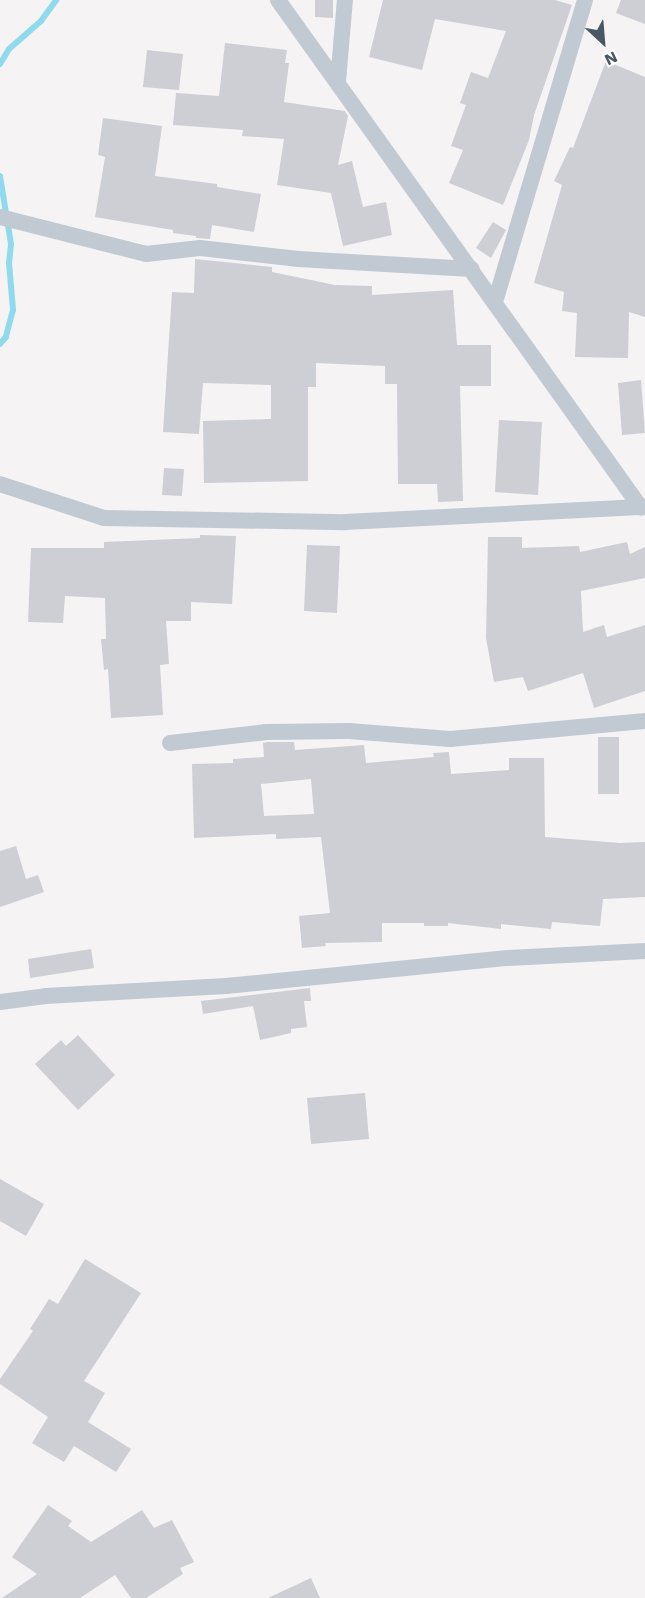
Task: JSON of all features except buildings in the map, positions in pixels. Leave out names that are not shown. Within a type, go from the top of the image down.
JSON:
[{"type":"street","points":[[278,0],[643,508]]},
{"type":"street","points":[[338,81],[345,0]]},
{"type":"street","points":[[495,302],[585,0]]},
{"type":"street","points":[[0,217],[146,254],[200,248],[298,259],[472,269]]},
{"type":"street","points":[[0,484],[104,518],[345,522],[643,508]]},
{"type":"street","points":[[170,743],[266,732],[349,730],[450,739],[645,721]]},
{"type":"street","points":[[0,1002],[46,996],[226,986],[508,958],[645,951]]},
{"type":"waterway","points":[[0,64],[9,49],[41,21],[56,0]]},
{"type":"waterway","points":[[0,176],[11,244],[9,263],[13,310],[6,337],[0,344]]}]
